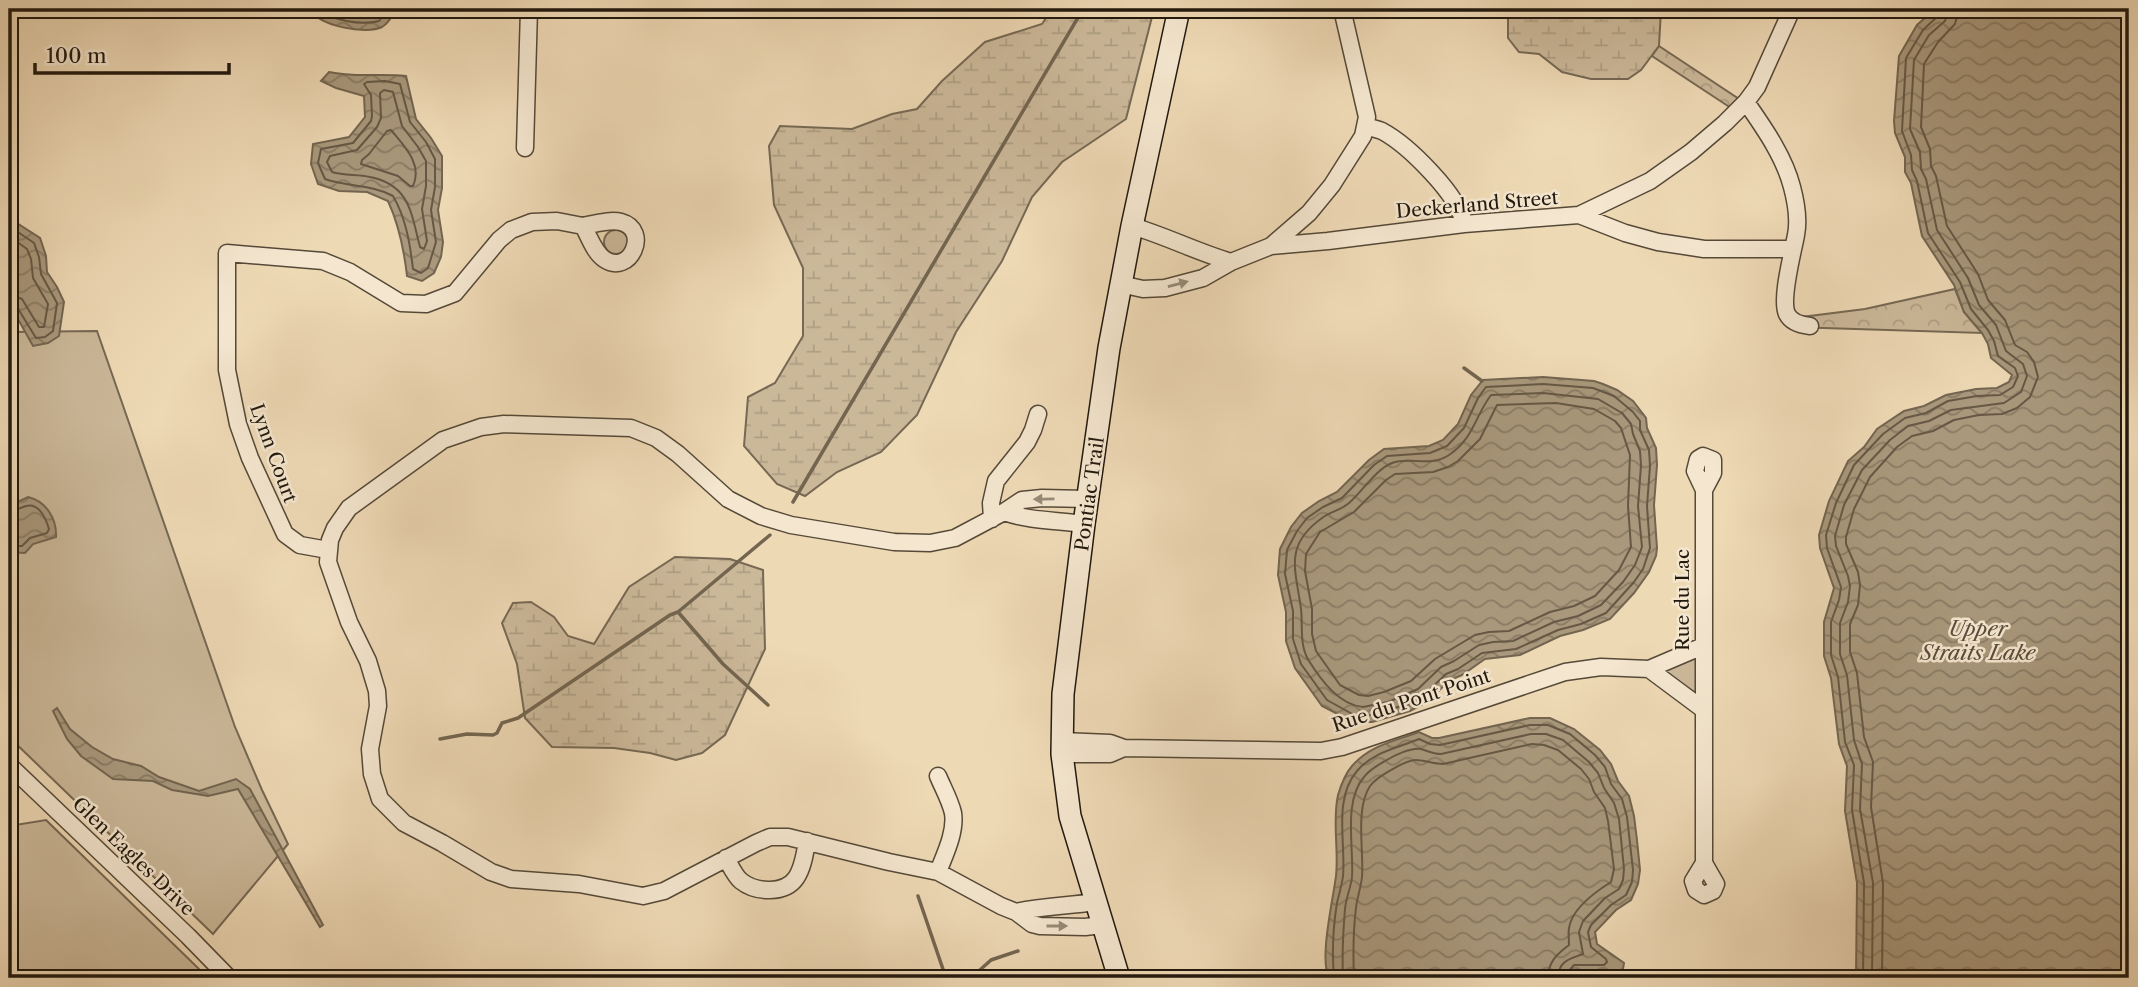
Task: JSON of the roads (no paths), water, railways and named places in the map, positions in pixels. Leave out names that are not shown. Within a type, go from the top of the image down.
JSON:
[{"type":"main road","name":"Pontiac Trail","points":[[1119,978],[1069,816],[1062,748],[1063,694],[1087,499],[1120,284],[1179,9]]},
{"type":"street","points":[[525,148],[529,9]]},
{"type":"street","points":[[1271,246],[1309,213],[1332,185],[1363,136],[1366,126],[1367,117],[1342,9]]},
{"type":"street","points":[[1579,215],[1650,181],[1691,152],[1746,102],[1757,87],[1792,9]]},
{"type":"street","points":[[1746,102],[1770,137],[1791,185],[1797,217],[1796,236],[1788,267],[1786,310],[1788,317],[1796,323],[1810,326]]},
{"type":"street","points":[[1366,126],[1382,131],[1432,173],[1455,201],[1464,223]]},
{"type":"street","name":"Deckerland Street","points":[[1120,284],[1143,289],[1165,288],[1203,278],[1231,262],[1271,246],[1464,223],[1579,215],[1625,233],[1658,242],[1704,249],[1792,249]]},
{"type":"street","name":"Lynn Court","points":[[328,550],[300,545],[285,534],[250,458],[238,424],[227,370],[227,253],[323,261],[350,272],[401,303],[426,304],[455,293],[499,240],[511,230],[532,222],[557,221],[583,226]]},
{"type":"street","points":[[1132,226],[1231,262]]},
{"type":"street","points":[[998,516],[991,503],[996,481],[1027,442],[1038,414]]},
{"type":"street","points":[[1087,499],[1023,500],[955,538],[930,543],[894,542],[791,526],[761,516],[728,499],[656,438],[631,428],[503,424],[481,427],[443,440],[349,508],[335,528],[328,550],[328,562],[349,622],[368,661],[377,691],[378,705],[370,749],[372,774],[380,799],[404,824],[491,872],[511,879],[579,884],[643,897],[664,891],[770,837],[788,836],[939,872],[1016,912],[1032,924],[1085,927],[1102,925]]},
{"type":"street","name":"Rue du Lac","points":[[1704,490],[1704,863]]},
{"type":"street","points":[[998,516],[1084,524]]},
{"type":"street","name":"Rue du Pont Point","points":[[1062,748],[1110,754],[1124,748],[1321,751],[1342,747],[1565,671],[1601,667],[1649,670],[1703,646]]},
{"type":"street","name":"Rue du Lac","points":[[1649,670],[1704,710]]},
{"type":"street","name":"Glen Eagles Drive","points":[[9,765],[229,978]]},
{"type":"street","points":[[938,776],[953,815],[949,844],[939,872]]},
{"type":"street","points":[[726,858],[742,881],[757,888],[771,890],[788,887],[800,870],[807,841]]},
{"type":"street","points":[[1016,912],[1035,907],[1063,907],[1095,902]]},
{"type":"water","points":[[310,9],[396,9],[382,27],[365,30],[332,24],[314,15]]},
{"type":"water","name":"Upper Straits Lake","points":[[1935,9],[2129,9],[2129,978],[1856,978],[1857,883],[1845,811],[1847,766],[1839,744],[1831,678],[1824,656],[1824,622],[1834,588],[1820,548],[1819,535],[1829,501],[1848,461],[1864,447],[1877,429],[1904,411],[1924,406],[1946,395],[1997,388],[2009,382],[2012,375],[1991,358],[1982,333],[1964,312],[1954,285],[1922,236],[1911,183],[1905,172],[1905,157],[1895,133],[1899,56],[1917,25]]},
{"type":"water","points":[[329,72],[406,76],[416,119],[442,156],[442,188],[438,210],[443,242],[441,257],[434,273],[422,281],[407,276],[400,237],[388,201],[367,192],[339,191],[318,184],[311,164],[313,144],[349,137],[365,117],[364,96],[321,81]]},
{"type":"water","points":[[9,218],[40,238],[46,256],[47,272],[64,302],[59,336],[48,343],[33,346],[9,303]]},
{"type":"water","points":[[1543,377],[1603,384],[1633,401],[1646,418],[1647,428],[1656,448],[1657,465],[1654,505],[1657,548],[1649,572],[1610,619],[1560,636],[1520,655],[1485,659],[1450,680],[1427,702],[1410,711],[1372,722],[1353,722],[1322,706],[1295,668],[1286,641],[1286,612],[1278,575],[1280,549],[1291,527],[1302,513],[1337,492],[1384,449],[1429,446],[1443,440],[1458,424],[1471,395],[1483,380]]},
{"type":"water","points":[[28,497],[40,502],[49,512],[55,524],[56,537],[33,544],[25,553],[9,552],[9,508]]},
{"type":"water","points":[[57,708],[70,729],[92,747],[113,759],[141,766],[159,777],[199,791],[236,779],[250,789],[323,925],[320,927],[238,789],[208,796],[172,790],[153,781],[113,779],[81,756],[67,739],[53,711]]},
{"type":"water","points":[[1530,718],[1550,718],[1574,729],[1600,750],[1629,796],[1637,840],[1640,870],[1638,884],[1631,900],[1616,910],[1595,932],[1597,944],[1624,963],[1623,969],[1616,972],[1577,971],[1572,978],[1329,978],[1325,957],[1336,876],[1336,805],[1340,787],[1350,769],[1375,748],[1419,732],[1439,738]]},
{"type":"waterway","points":[[793,502],[1083,9]]},
{"type":"waterway","points":[[1464,368],[1482,381]]},
{"type":"waterway","points":[[440,739],[467,734],[497,733],[502,723],[518,718],[678,612],[770,535]]},
{"type":"waterway","points":[[678,612],[723,664],[768,705]]},
{"type":"waterway","points":[[918,896],[946,978]]},
{"type":"waterway","points":[[971,978],[991,960],[1018,951]]},
{"type":"waterway","points":[[339,974],[343,978]]}]
